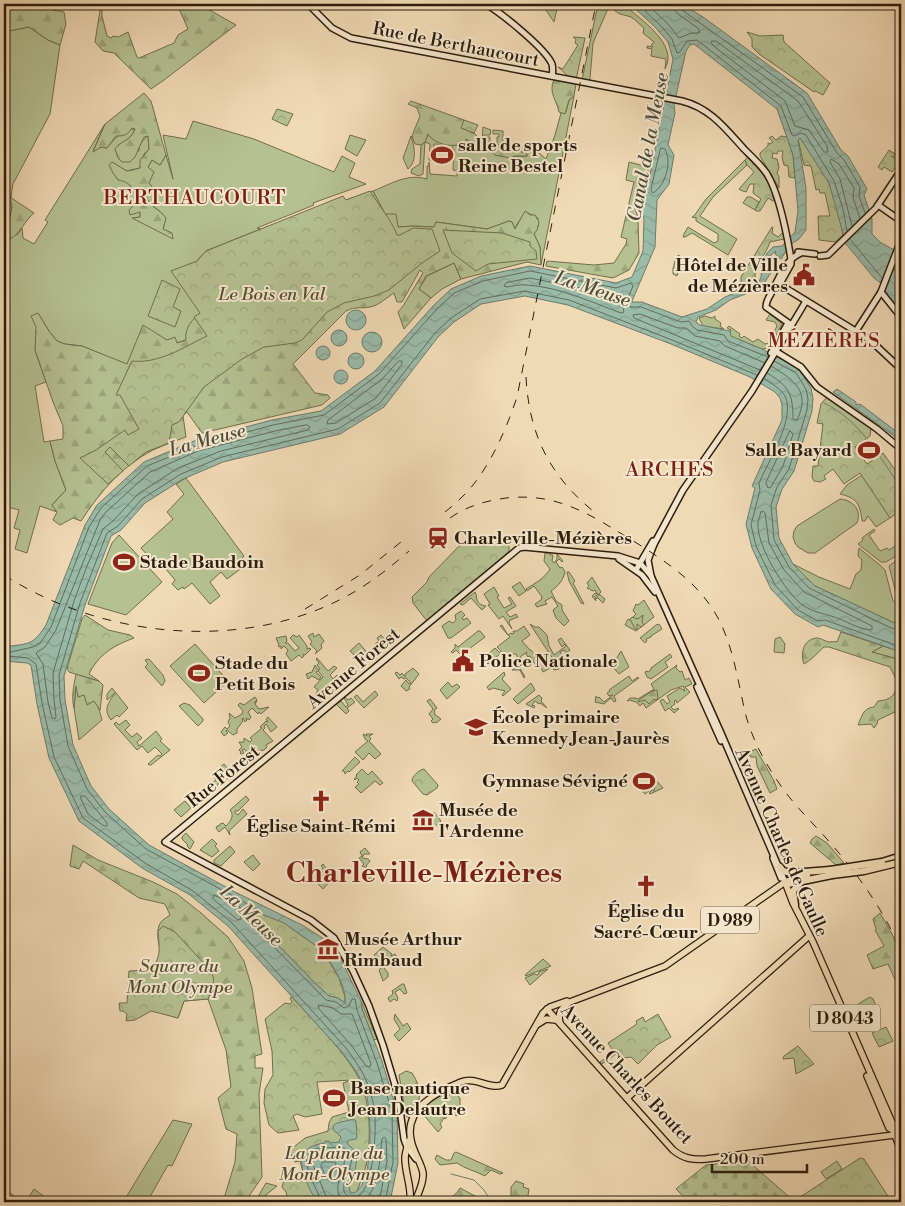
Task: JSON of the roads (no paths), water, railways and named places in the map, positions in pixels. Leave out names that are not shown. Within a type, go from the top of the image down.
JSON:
[{"type":"highway","points":[[785,883],[882,862],[901,856]]},
{"type":"highway","points":[[780,867],[783,871],[791,873],[864,871],[901,862]]},
{"type":"highway","points":[[785,883],[802,881],[831,872]]},
{"type":"highway","points":[[795,905],[793,891],[802,881]]},
{"type":"main road","name":"Rue de Berthaucourt","points":[[308,4],[332,28],[351,38],[662,97],[699,106],[711,114],[767,175],[775,194],[792,258]]},
{"type":"main road","points":[[486,4],[537,45],[551,62],[553,68],[552,76]]},
{"type":"main road","points":[[790,251],[819,256],[828,255],[878,204],[901,170]]},
{"type":"main road","points":[[878,204],[901,221]]},
{"type":"main road","points":[[856,331],[882,289],[901,240]]},
{"type":"main road","points":[[790,324],[767,308],[766,303],[775,282],[792,258],[801,253]]},
{"type":"main road","points":[[792,258],[781,284],[783,287],[870,340],[901,369]]},
{"type":"main road","points":[[882,289],[901,316]]},
{"type":"main road","points":[[638,567],[654,544],[686,486],[755,383],[806,301]]},
{"type":"main road","points":[[774,352],[801,367],[817,387],[901,449]]},
{"type":"main road","points":[[638,567],[675,497],[755,383]]},
{"type":"main road","name":"Avenue Charles de Gaulle","points":[[654,544],[648,560],[650,578],[780,867],[808,937],[876,1091],[894,1127],[894,1133],[901,1151]]},
{"type":"main road","name":"Avenue Forest","points":[[298,731],[518,549],[524,547],[610,556]]},
{"type":"main road","points":[[610,556],[624,557],[638,567]]},
{"type":"main road","points":[[610,556],[638,567]]},
{"type":"main road","name":"Avenue Charles de Gaulle","points":[[638,567],[650,578]]},
{"type":"main road","name":"Avenue Charles de Gaulle","points":[[638,567],[656,594],[808,937]]},
{"type":"main road","name":"Rue Forest","points":[[298,731],[165,842],[311,920],[337,942],[365,996],[383,1045],[398,1095],[401,1120]]},
{"type":"main road","name":"D 989","points":[[573,1001],[665,966],[785,883]]},
{"type":"main road","points":[[627,1098],[808,937]]},
{"type":"main road","points":[[405,1156],[411,1139],[412,1121],[417,1110],[424,1102],[457,1084],[471,1080],[496,1087],[502,1085],[542,1020],[551,1018],[559,1022],[560,1011],[566,1004],[573,1001]]},
{"type":"main road","points":[[532,1034],[547,1008],[573,1001]]},
{"type":"main road","name":"Avenue Charles Boutet","points":[[547,1008],[673,1150],[679,1155],[692,1160],[894,1133]]},
{"type":"main road","points":[[401,1120],[407,1148],[420,1163]]},
{"type":"main road","points":[[401,1120],[408,1181],[411,1190],[410,1202]]},
{"type":"main road","points":[[411,1139],[423,1175],[415,1202]]},
{"type":"water","name":"La Meuse","points":[[630,4],[682,4],[703,17],[807,93],[867,189],[864,195],[872,219],[872,234],[880,242],[901,254],[901,294],[896,293],[901,304],[901,312],[885,291],[886,287],[874,278],[846,244],[829,183],[800,138],[798,140],[806,188],[806,230],[799,239],[791,244],[781,259],[775,254],[776,251],[771,255],[766,267],[771,261],[776,265],[761,288],[730,300],[716,310],[698,317],[696,322],[700,325],[730,331],[731,336],[762,349],[799,369],[811,388],[813,399],[812,411],[794,471],[782,489],[776,507],[779,538],[793,564],[815,586],[901,626],[901,652],[823,625],[818,627],[795,614],[771,589],[752,548],[746,524],[755,488],[752,486],[782,420],[782,405],[780,398],[775,392],[750,377],[671,344],[568,305],[525,296],[481,304],[454,322],[438,337],[384,407],[340,434],[223,462],[183,479],[145,503],[121,530],[111,536],[85,605],[64,676],[65,700],[73,745],[91,786],[109,809],[149,845],[235,892],[304,926],[330,943],[322,950],[284,923],[249,909],[278,945],[315,983],[329,996],[338,998],[345,1003],[342,984],[326,955],[335,948],[339,955],[361,1001],[362,1009],[382,1061],[397,1111],[398,1163],[390,1202],[317,1202],[307,1184],[302,1166],[302,1158],[306,1151],[313,1146],[325,1143],[325,1141],[330,1143],[339,1142],[341,1137],[333,1129],[333,1126],[337,1123],[354,1119],[356,1121],[357,1137],[356,1139],[349,1140],[347,1143],[355,1151],[357,1160],[349,1187],[350,1192],[354,1193],[361,1187],[365,1176],[370,1146],[370,1130],[366,1092],[359,1076],[342,1052],[228,926],[190,895],[142,868],[79,821],[49,758],[37,704],[31,665],[4,661],[4,647],[29,643],[41,632],[46,625],[85,525],[97,505],[144,462],[194,441],[272,420],[321,411],[375,371],[433,306],[451,289],[481,276],[530,266],[616,283],[632,277],[643,251],[644,218],[640,213],[640,202],[649,180],[673,59],[668,42]],"holes":[[[694,44],[777,109],[793,155],[798,211],[795,232],[782,246],[773,247],[767,253],[758,284],[725,297],[707,309],[682,317],[642,302],[632,302],[655,247],[657,200],[669,184],[674,155],[668,145],[675,113],[674,105],[686,51],[690,45]]]},
{"type":"water","points":[[356,310],[363,313],[366,320],[363,327],[356,330],[349,327],[346,320],[349,313]]},
{"type":"water","points":[[339,330],[347,338],[339,346],[331,338]]},
{"type":"water","points":[[372,332],[379,335],[382,342],[379,349],[372,352],[365,349],[362,342],[365,335]]},
{"type":"water","points":[[320,346],[326,346],[330,353],[326,360],[320,360],[316,356],[316,350]]},
{"type":"water","points":[[353,353],[359,353],[364,358],[362,367],[353,369],[348,364],[348,358]]},
{"type":"water","points":[[341,370],[346,372],[348,377],[346,382],[341,384],[336,382],[334,377],[336,372]]},
{"type":"water","points":[[837,389],[856,402],[856,405],[860,404],[901,435],[901,441],[833,392]]},
{"type":"waterway","points":[[824,403],[848,419],[868,440],[901,488]]},
{"type":"waterway","points":[[451,1174],[474,1180],[489,1198]]},
{"type":"railway","points":[[445,512],[470,489],[487,465],[504,431],[517,397],[596,4]]},
{"type":"railway","points":[[526,377],[532,417],[544,452],[564,483],[593,511]]},
{"type":"railway","points":[[450,518],[463,510],[506,498],[525,497],[559,502],[589,515],[635,542],[671,566],[692,584],[702,594],[718,618],[728,641],[748,724],[766,762],[786,793],[858,877],[886,920],[901,951]]},
{"type":"railway","points":[[305,609],[360,575],[401,542]]},
{"type":"railway","points":[[4,575],[41,595],[80,611],[121,623],[164,630],[207,631],[250,628],[291,619],[331,604],[372,581],[409,551]]},
{"type":"place","name":"salle de sports Reine Bestel","points":[[442,155]]},
{"type":"place","name":"Hôtel de Ville de Mézières","points":[[804,275]]},
{"type":"place","name":"Salle Bayard","points":[[869,450]]},
{"type":"place","name":"Charleville-Mézières","points":[[438,538]]},
{"type":"place","name":"Stade Baudoin","points":[[124,562]]},
{"type":"place","name":"Police Nationale","points":[[463,661]]},
{"type":"place","name":"Stade du Petit Bois","points":[[199,673]]},
{"type":"place","name":"École primaire Kennedy Jean-Jaurès","points":[[476,727]]},
{"type":"place","name":"Gymnase Sévigné","points":[[644,781]]},
{"type":"place","name":"Église Saint-Rémi","points":[[321,801]]},
{"type":"place","name":"Musée de l'Ardenne","points":[[423,820]]},
{"type":"place","name":"Église du Sacré-Cœur","points":[[646,886]]},
{"type":"place","name":"Musée Arthur Rimbaud","points":[[328,949]]},
{"type":"place","name":"Base nautique Jean Delautre","points":[[334,1098]]},
{"type":"district","name":"BERTHAUCOURT","points":[[195,197]]},
{"type":"district","name":"MÉZIÈRES","points":[[824,340]]},
{"type":"district","name":"ARCHES","points":[[670,469]]},
{"type":"district","name":"Charleville-Mézières","points":[[424,872]]},
{"type":"water label","name":"Canal de la Meuse","points":[[647,147]]},
{"type":"park label","name":"Le Bois en Val","points":[[272,294]]},
{"type":"park label","name":"Square du Mont Olympe","points":[[179,976]]},
{"type":"park label","name":"La plaine du Mont-Olympe","points":[[334,1163]]}]
